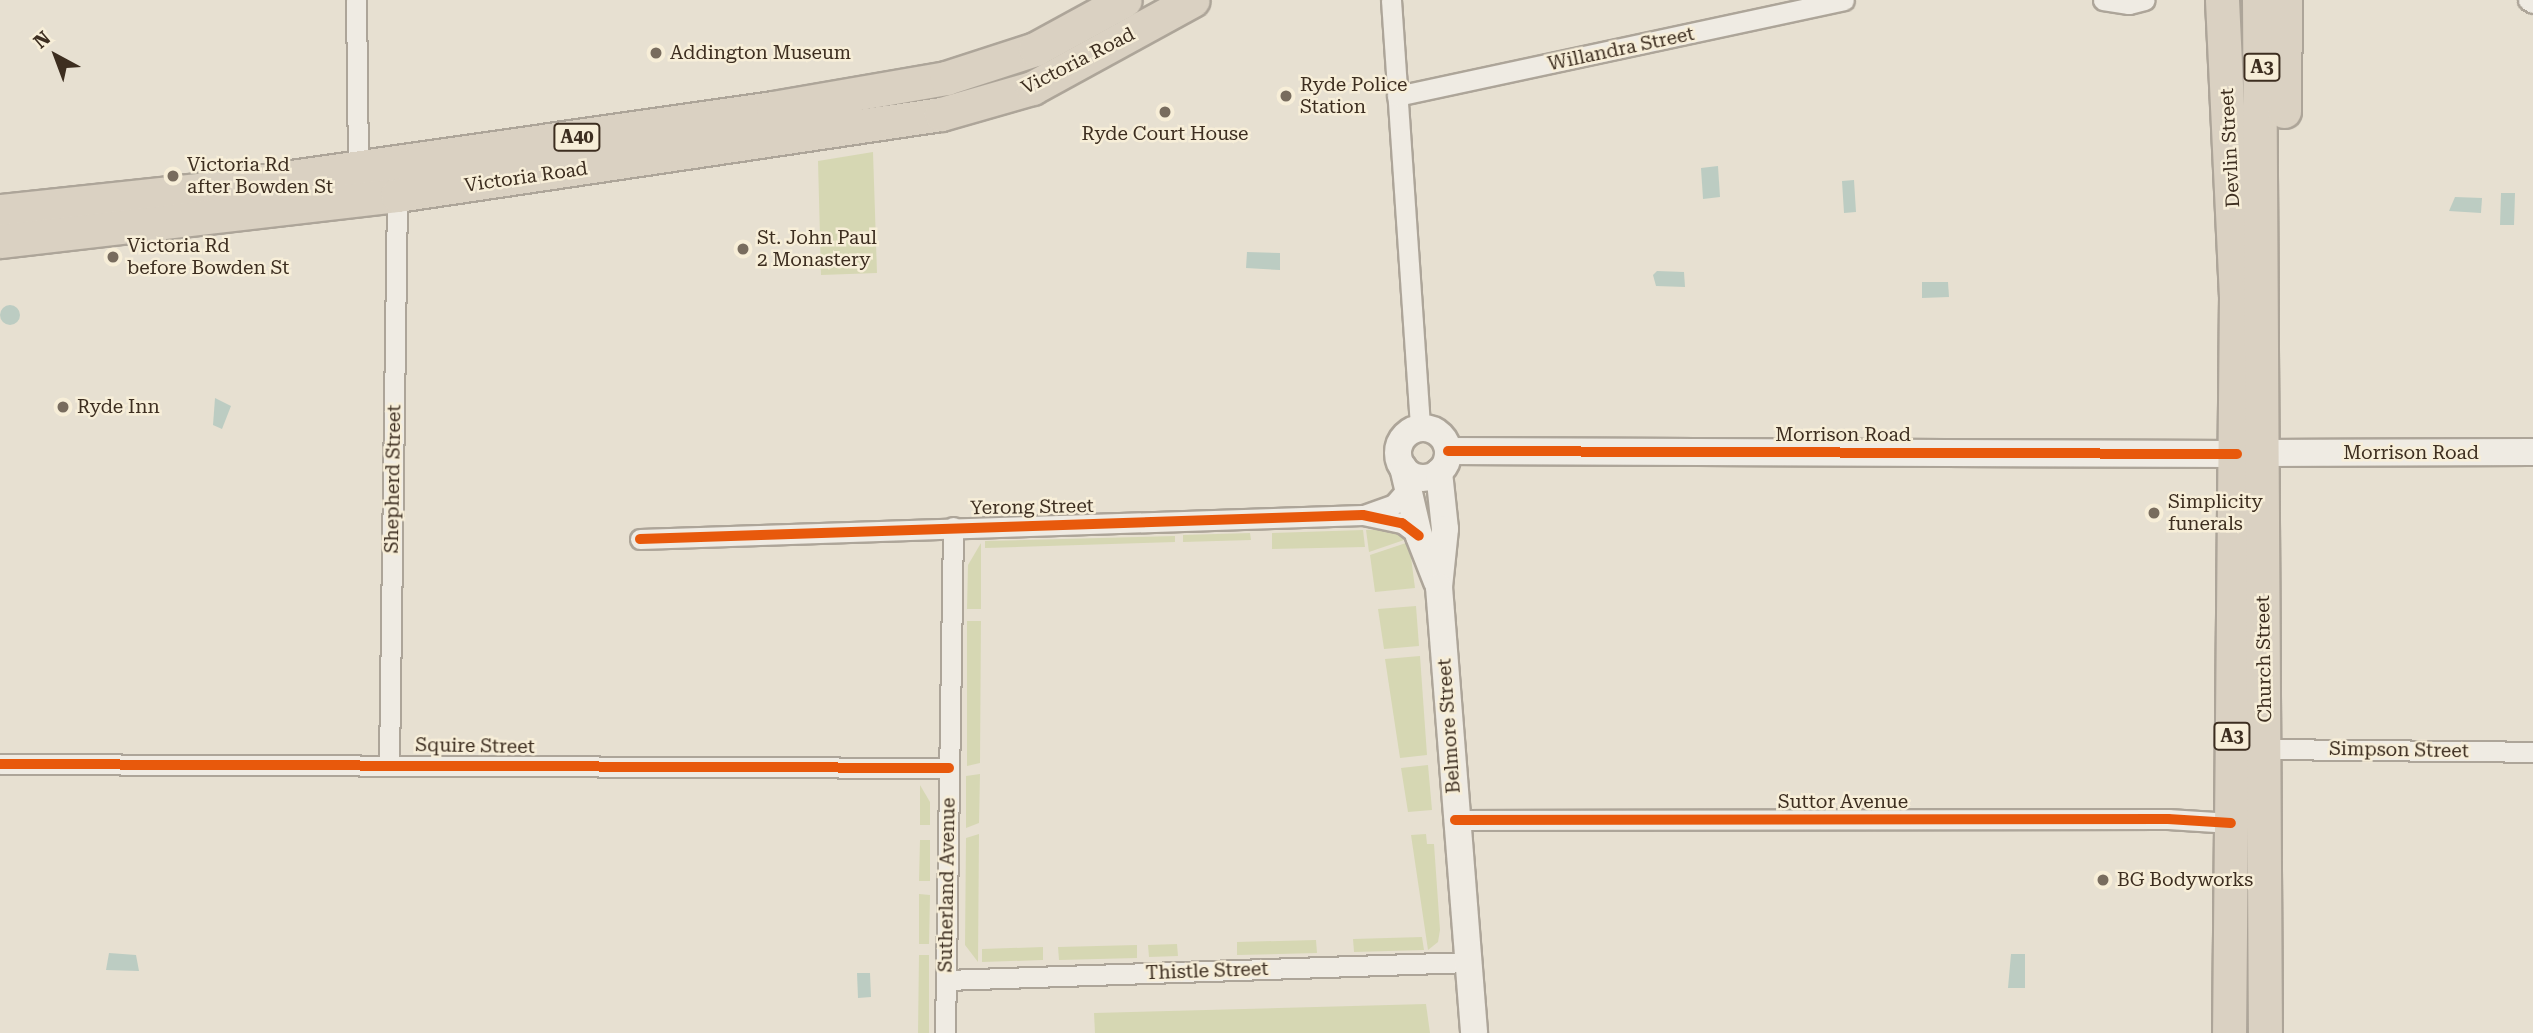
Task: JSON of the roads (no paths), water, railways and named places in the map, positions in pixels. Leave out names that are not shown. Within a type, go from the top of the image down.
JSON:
[{"type":"highway","name":"Victoria Road","points":[[0,211],[358,167],[946,78],[1035,49],[1125,0]]},
{"type":"highway","name":"Victoria Road","points":[[0,241],[397,195],[941,114],[1032,88],[1193,0]]},
{"type":"highway","points":[[2198,0],[2225,51]]},
{"type":"highway","name":"Devlin Street","points":[[2222,0],[2248,290]]},
{"type":"highway","name":"Devlin Street","points":[[2248,290],[2260,243],[2259,0]]},
{"type":"highway","points":[[2260,243],[2281,166],[2286,0]]},
{"type":"highway","name":"Church Street","points":[[2248,290],[2250,453],[2265,749],[2265,1033]]},
{"type":"highway","name":"Church Street","points":[[2229,1033],[2231,823],[2250,453]]},
{"type":"street","points":[[356,0],[358,167]]},
{"type":"street","points":[[1391,0],[1420,428]]},
{"type":"street","name":"Willandra Street","points":[[1397,96],[1844,0]]},
{"type":"street","points":[[2104,0],[2129,4],[2145,0]]},
{"type":"street","points":[[2528,0],[2533,3]]},
{"type":"street","name":"Shepherd Street","points":[[389,763],[397,195]]},
{"type":"street","points":[[1408,489],[1400,443],[1420,428],[1436,431],[1444,461]]},
{"type":"street","name":"Morrison Road","points":[[1408,489],[1416,477],[1444,461],[2533,452]]},
{"type":"street","name":"Belmore Street","points":[[1444,461],[1445,528],[1439,587],[1455,820],[1474,1033]]},
{"type":"street","name":"Belmore Street","points":[[1408,489],[1419,536],[1439,587]]},
{"type":"street","name":"Yerong Street","points":[[1363,515],[1394,504],[1408,489]]},
{"type":"street","name":"Yerong Street","points":[[640,539],[1363,515],[1402,523],[1419,536]]},
{"type":"street","name":"Sutherland Avenue","points":[[945,1033],[953,527]]},
{"type":"street","name":"Simpson Street","points":[[2265,749],[2533,752]]},
{"type":"street","name":"Squire Street","points":[[0,764],[389,763],[949,768]]},
{"type":"street","name":"Suttor Avenue","points":[[1455,820],[2168,819],[2231,823]]},
{"type":"street","name":"Thistle Street","points":[[946,980],[1468,962]]},
{"type":"place","name":"Addington Museum","points":[[656,53]]},
{"type":"place","name":"Ryde Police Station","points":[[1286,96]]},
{"type":"place","name":"Ryde Court House","points":[[1165,112]]},
{"type":"place","name":"Victoria Rd after Bowden St","points":[[173,176]]},
{"type":"place","name":"St. John Paul 2 Monastery","points":[[743,249]]},
{"type":"place","name":"Victoria Rd before Bowden St","points":[[113,257]]},
{"type":"place","name":"Ryde Inn","points":[[63,407]]},
{"type":"place","name":"Simplicity funerals","points":[[2154,513]]},
{"type":"place","name":"BG Bodyworks","points":[[2103,880]]}]
